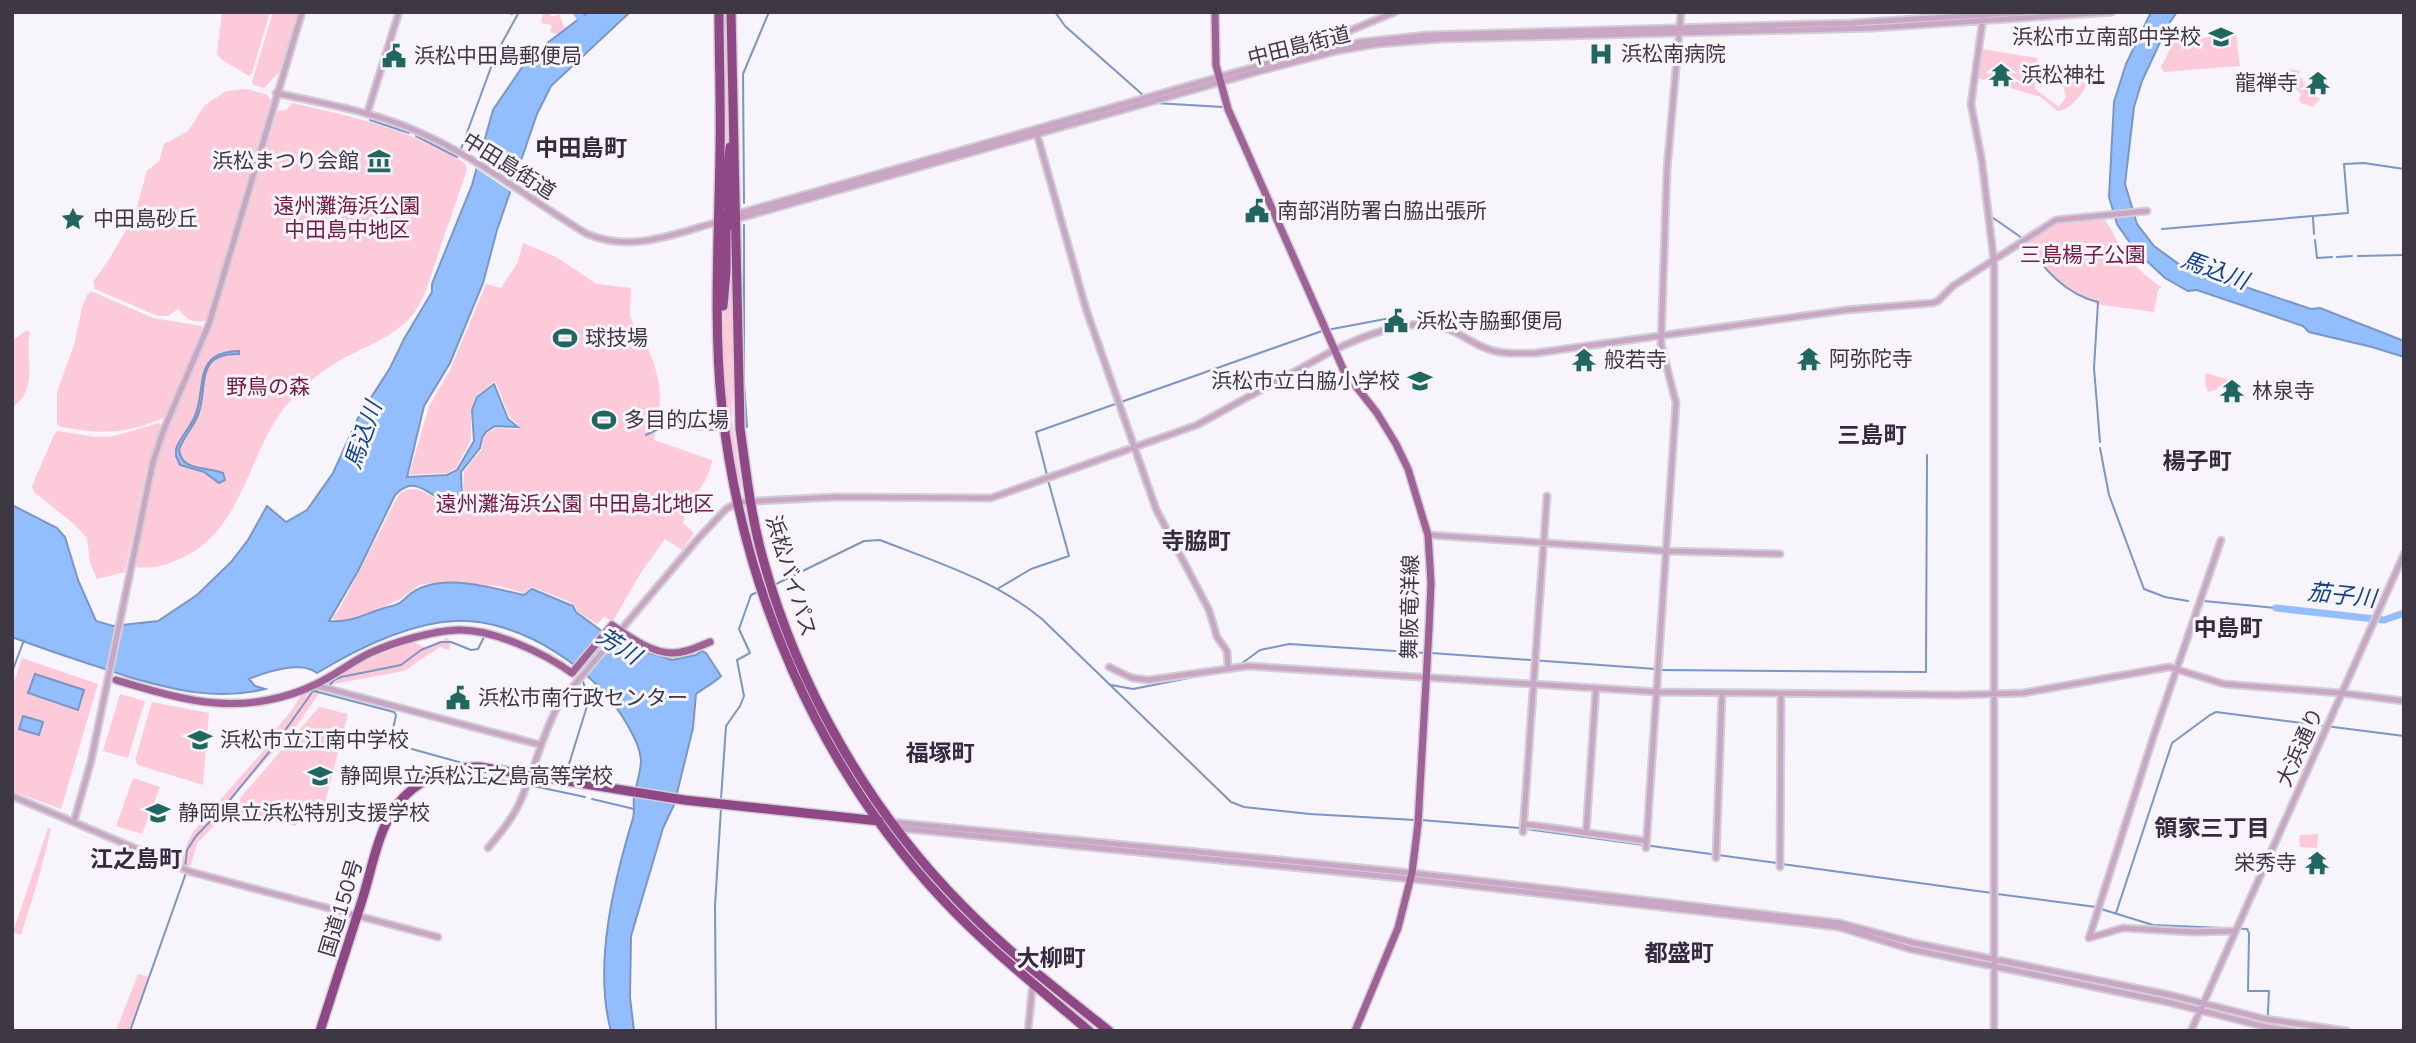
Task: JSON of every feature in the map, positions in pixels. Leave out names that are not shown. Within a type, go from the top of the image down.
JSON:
[{"type":"highway","name":"浜松バイパス","points":[[719,12],[740,428],[763,559],[789,636],[819,703],[849,757],[894,825],[963,906],[999,941],[1109,1031]]},
{"type":"highway","name":"浜松バイパス","points":[[731,12],[734,107],[730,219],[718,350],[723,417],[739,502],[760,585],[786,657],[809,707],[840,764],[879,824],[945,902],[988,945],[1089,1031]]},
{"type":"highway","points":[[730,219],[727,182],[734,107]]},
{"type":"highway","name":"国道150号","points":[[320,1031],[383,831],[394,809],[414,787],[433,776],[470,766],[684,800],[894,825]]},
{"type":"main road","name":"舞阪竜洋線","points":[[1215,12],[1216,65],[1228,109],[1334,350],[1350,379],[1377,413],[1396,444],[1414,486],[1428,535],[1431,583],[1418,824],[1412,876],[1398,928],[1355,1031]]},
{"type":"main road","points":[[116,680],[184,700],[228,703],[267,700],[314,685],[376,651],[398,643],[459,630],[527,648],[546,656],[572,673],[612,625],[629,637],[672,653],[710,642]]},
{"type":"street","points":[[74,821],[90,767],[156,453],[209,324],[302,12]]},
{"type":"street","points":[[367,114],[399,12]]},
{"type":"street","points":[[1279,60],[1395,12]]},
{"type":"street","points":[[1524,824],[1646,845],[1676,403],[1661,344],[1667,169],[1681,12]]},
{"type":"street","name":"中田島街道","points":[[276,93],[367,114],[421,132],[468,158],[587,234],[615,243],[648,241],[730,219],[1037,134],[1279,60],[1336,49],[1441,39],[1681,30],[1872,28],[2028,12]]},
{"type":"street","name":"中田島街道","points":[[1983,16],[2112,12]]},
{"type":"street","points":[[1983,16],[1971,104],[1982,162],[1993,261],[1994,1031]]},
{"type":"street","points":[[1332,38],[1336,49]]},
{"type":"street","name":"中田島街道","points":[[730,219],[1336,49]]},
{"type":"street","points":[[1037,134],[1086,309],[1156,509],[1209,610],[1217,637],[1227,651],[1227,667]]},
{"type":"street","points":[[488,848],[508,824],[517,808],[554,712],[708,527],[726,509],[739,502],[835,497],[991,498],[1197,425],[1334,350],[1369,335],[1422,325],[1441,327],[1489,350],[1549,351],[1846,310],[1933,303],[1953,286],[2056,220],[2145,211]]},
{"type":"street","points":[[1524,832],[1547,496]]},
{"type":"street","points":[[1428,535],[1666,551],[1780,554]]},
{"type":"street","points":[[2221,540],[2089,938],[2123,928],[2193,932],[2235,931]]},
{"type":"street","name":"大浜通り","points":[[2191,1031],[2404,554]]},
{"type":"street","points":[[1109,667],[1132,678],[1149,680],[1248,666],[1657,692],[1781,695],[2023,693],[2169,667],[2224,684],[2404,701]]},
{"type":"street","points":[[314,685],[541,745]]},
{"type":"street","points":[[1586,833],[1596,688]]},
{"type":"street","points":[[1716,858],[1722,694]]},
{"type":"street","points":[[1780,867],[1781,695]]},
{"type":"street","points":[[12,796],[191,872],[438,937]]},
{"type":"street","points":[[894,825],[1412,876],[1840,923],[1994,963],[2264,1020],[2347,1031]]},
{"type":"street","points":[[1028,1031],[1034,970]]},
{"type":"street","points":[[2201,1007],[2266,1027],[2292,1031]]},
{"type":"green space","points":[[222,12],[270,12],[249,76],[217,54]]},
{"type":"green space","points":[[273,12],[299,12],[281,70],[264,88],[252,82]]},
{"type":"green space","points":[[543,12],[548,12],[552,17],[559,14],[565,29],[556,34],[552,33],[552,25],[541,23]]},
{"type":"green space","points":[[723,12],[727,12],[730,125],[724,211]]},
{"type":"green space","points":[[2236,34],[2240,66],[2164,72],[2161,67],[2174,41]]},
{"type":"green space","points":[[1982,49],[2037,58],[2040,70],[2035,79],[2035,89],[2059,107],[2066,97],[2060,80],[2047,69],[2051,64],[2059,65],[2071,74],[2077,69],[2086,86],[2070,106],[2057,111],[2041,97],[1977,78]]},
{"type":"green space","points":[[2289,69],[2300,71],[2298,77],[2309,87],[2308,91],[2320,99],[2313,107],[2299,100],[2301,95],[2293,85],[2294,80],[2289,79]]},
{"type":"green space","points":[[247,89],[268,95],[271,101],[206,320],[193,321],[178,309],[168,316],[158,316],[95,289],[93,282],[134,217],[147,171],[159,161],[164,144],[188,131],[205,105],[226,91]]},
{"type":"green space","name":"遠州灘海浜公園 中田島中地区","points":[[292,103],[360,119],[402,133],[465,163],[467,170],[425,292],[409,319],[390,334],[330,367],[290,401],[272,427],[229,514],[216,532],[199,548],[167,564],[136,567],[158,454],[213,325],[277,111],[286,110]]},
{"type":"green space","name":"三島楊子公園","points":[[2101,217],[2131,261],[2161,287],[2154,312],[2095,304],[2096,300],[2064,286],[2024,242],[2060,221]]},
{"type":"green space","points":[[732,229],[735,345],[732,419],[742,489],[740,491],[728,423],[722,355],[729,230]]},
{"type":"green space","name":"遠州灘海浜公園 中田島北地区","points":[[523,243],[556,257],[597,284],[631,288],[630,316],[638,335],[644,338],[660,388],[654,440],[712,460],[707,477],[685,514],[683,523],[694,533],[682,550],[665,539],[640,574],[613,621],[604,617],[597,624],[577,611],[570,602],[532,587],[524,593],[499,586],[442,582],[419,585],[399,600],[364,615],[342,620],[332,619],[399,494],[406,490],[419,490],[449,507],[459,504],[463,500],[464,471],[482,449],[483,439],[488,432],[496,428],[520,429],[510,418],[495,381],[476,396],[471,411],[471,440],[456,468],[447,473],[409,475],[429,406],[450,370],[486,284],[501,288],[518,262]]},
{"type":"green space","points":[[91,291],[153,318],[202,326],[187,373],[164,418],[136,428],[113,432],[61,427],[57,424],[57,392],[74,345],[82,308]]},
{"type":"green space","points":[[27,330],[30,333],[29,380],[23,397],[12,408],[12,341]]},
{"type":"green space","points":[[2206,373],[2236,384],[2208,392],[2205,384]]},
{"type":"green space","points":[[159,423],[161,426],[147,469],[125,572],[97,579],[90,563],[87,538],[34,492],[32,486],[57,431],[96,437],[114,436]]},
{"type":"green space","points":[[446,637],[451,641],[449,650],[440,647],[404,671],[323,686],[322,683],[390,650],[413,642],[424,647],[443,642]]},
{"type":"green space","points":[[22,658],[98,684],[61,809],[12,791],[12,688]]},
{"type":"green space","points":[[313,688],[320,692],[298,724],[234,796],[224,816],[197,843],[191,865],[181,863],[194,831],[220,809],[220,800],[266,748],[269,737],[301,695]]},
{"type":"green space","points":[[120,694],[145,701],[128,758],[103,751]]},
{"type":"green space","points":[[152,702],[209,713],[203,785],[138,765],[135,760]]},
{"type":"green space","points":[[319,707],[348,714],[323,810],[301,805],[296,826],[236,812],[241,797]]},
{"type":"green space","points":[[133,778],[160,787],[142,834],[116,826]]},
{"type":"green space","points":[[48,828],[51,829],[39,877],[21,935],[13,932]]},
{"type":"green space","points":[[2318,834],[2317,848],[2300,847],[2299,835]]},
{"type":"green space","points":[[138,974],[149,977],[129,1031],[116,1031]]},
{"type":"water","points":[[588,12],[630,12],[551,86],[537,114],[497,230],[483,283],[450,363],[424,406],[407,477],[447,475],[457,470],[474,441],[472,410],[477,397],[494,384],[508,419],[518,427],[495,426],[486,432],[480,448],[461,472],[462,499],[457,504],[441,500],[419,487],[404,488],[395,495],[358,571],[329,621],[349,620],[396,605],[413,592],[435,584],[487,586],[524,595],[532,589],[573,606],[576,612],[618,643],[672,660],[696,655],[702,651],[706,653],[721,676],[696,694],[693,728],[674,805],[663,828],[631,936],[630,997],[634,1031],[611,1031],[604,979],[608,923],[634,815],[640,755],[632,734],[615,705],[577,667],[555,651],[505,628],[480,622],[437,623],[383,639],[317,673],[302,667],[284,668],[249,679],[255,686],[265,689],[213,694],[179,690],[129,677],[12,637],[12,505],[57,528],[65,537],[78,580],[96,621],[113,626],[158,621],[197,595],[231,562],[248,540],[267,506],[286,522],[307,510],[333,473],[358,418],[390,368],[432,292],[432,284],[472,185],[493,110],[529,57]]},
{"type":"water","points":[[2151,12],[2177,12],[2168,25],[2142,81],[2134,107],[2125,184],[2137,224],[2154,246],[2180,265],[2311,309],[2320,308],[2404,341],[2404,357],[2309,332],[2303,326],[2197,290],[2188,291],[2165,278],[2135,250],[2117,224],[2109,197],[2114,102],[2126,64]]},
{"type":"water","points":[[239,351],[239,354],[215,359],[209,366],[205,374],[198,415],[179,450],[181,457],[190,465],[223,473],[225,480],[219,483],[204,472],[180,465],[176,449],[195,416],[204,373],[208,364],[214,357]]},
{"type":"water","points":[[35,674],[84,690],[78,710],[28,693]]},
{"type":"water","points":[[23,716],[43,722],[39,735],[19,729]]},
{"type":"pier","points":[[476,158],[516,183],[513,193],[474,167]]},
{"type":"waterway","points":[[507,12],[512,14]]},
{"type":"waterway","points":[[497,52],[519,12]]},
{"type":"waterway","points":[[576,12],[586,25]]},
{"type":"waterway","points":[[744,203],[743,74],[769,12]]},
{"type":"waterway","points":[[1055,12],[1065,26],[1144,96]]},
{"type":"waterway","points":[[461,149],[494,59]]},
{"type":"waterway","points":[[1155,103],[1223,107]]},
{"type":"waterway","points":[[370,120],[409,133]]},
{"type":"waterway","points":[[416,136],[457,157]]},
{"type":"waterway","points":[[2162,229],[2348,213],[2344,164],[2364,163],[2404,169]]},
{"type":"waterway","points":[[1989,215],[2022,238]]},
{"type":"waterway","points":[[2313,217],[2314,234]]},
{"type":"waterway","points":[[744,225],[744,383],[747,427]]},
{"type":"waterway","points":[[2315,240],[2317,258],[2332,257]]},
{"type":"waterway","points":[[2025,243],[2065,287],[2098,302],[2094,368],[2100,442]]},
{"type":"waterway","points":[[2358,256],[2404,255]]},
{"type":"waterway","points":[[2337,257],[2352,256]]},
{"type":"waterway","points":[[1327,330],[1401,316]]},
{"type":"waterway","points":[[1047,475],[1036,432],[1322,331]]},
{"type":"waterway","points":[[646,435],[660,428],[720,430]]},
{"type":"waterway","points":[[2100,448],[2109,495],[2144,589],[2165,597],[2188,601]]},
{"type":"waterway","points":[[1661,670],[1926,672],[1927,455]]},
{"type":"waterway","points":[[999,588],[1031,569],[1069,556],[1048,480]]},
{"type":"waterway","points":[[774,585],[864,541],[880,540],[964,573],[1024,605],[1042,619],[1231,802],[1244,807],[1310,814],[1415,820]]},
{"type":"waterway","points":[[721,799],[726,726],[744,696],[737,660],[750,653],[739,629],[751,595],[760,591]]},
{"type":"waterway","points":[[2204,601],[2276,608]]},
{"type":"waterway","name":"茄子川","points":[[2276,608],[2384,620],[2404,613]]},
{"type":"waterway","points":[[329,686],[341,677],[401,665],[421,650],[441,642],[451,642],[471,650],[478,649],[484,637]]},
{"type":"waterway","points":[[12,672],[24,640]]},
{"type":"waterway","points":[[1241,664],[1260,650],[1289,644],[1425,653]]},
{"type":"waterway","points":[[1431,653],[1656,669]]},
{"type":"waterway","points":[[1111,685],[1133,689],[1209,674]]},
{"type":"waterway","points":[[565,777],[587,706],[587,693],[582,679]]},
{"type":"waterway","points":[[185,868],[187,850],[196,836],[225,806],[274,746],[313,691],[320,689]]},
{"type":"waterway","points":[[314,691],[394,712],[396,715],[390,743],[461,764]]},
{"type":"waterway","points":[[2116,913],[2172,743],[2210,715],[2216,712],[2404,736]]},
{"type":"waterway","points":[[468,771],[474,777],[515,782],[585,797]]},
{"type":"waterway","points":[[592,799],[634,809]]},
{"type":"waterway","points":[[716,1031],[715,906],[721,808]]},
{"type":"waterway","points":[[1421,820],[1520,828]]},
{"type":"waterway","points":[[1526,829],[1777,863]]},
{"type":"waterway","points":[[1782,864],[1992,893]]},
{"type":"waterway","points":[[130,1031],[186,873]]},
{"type":"waterway","points":[[1997,894],[2096,907]]},
{"type":"waterway","points":[[2101,909],[2153,925],[2247,929],[2248,991],[2269,991],[2267,1031]]},
{"type":"place","name":"浜松市立南部中学校","points":[[2221,37]]},
{"type":"place","name":"浜松南病院","points":[[1601,54]]},
{"type":"place","name":"浜松中田島郵便局","points":[[394,56]]},
{"type":"place","name":"浜松神社","points":[[2001,75]]},
{"type":"place","name":"龍禅寺","points":[[2318,83]]},
{"type":"place","name":"浜松まつり会館","points":[[379,161]]},
{"type":"place","name":"南部消防署白脇出張所","points":[[1257,211]]},
{"type":"place","name":"中田島砂丘","points":[[73,219]]},
{"type":"place","name":"浜松寺脇郵便局","points":[[1396,321]]},
{"type":"place","name":"球技場","points":[[565,338]]},
{"type":"place","name":"阿弥陀寺","points":[[1809,359]]},
{"type":"place","name":"般若寺","points":[[1584,360]]},
{"type":"place","name":"浜松市立白脇小学校","points":[[1420,381]]},
{"type":"place","name":"林泉寺","points":[[2232,391]]},
{"type":"place","name":"多目的広場","points":[[604,420]]},
{"type":"place","name":"浜松市南行政センター","points":[[458,698]]},
{"type":"place","name":"浜松市立江南中学校","points":[[200,740]]},
{"type":"place","name":"静岡県立浜松江之島高等学校","points":[[320,776]]},
{"type":"place","name":"静岡県立浜松特別支援学校","points":[[158,813]]},
{"type":"place","name":"栄秀寺","points":[[2317,863]]},
{"type":"district","name":"中田島町","points":[[581,148]]},
{"type":"district","name":"三島町","points":[[1872,435]]},
{"type":"district","name":"楊子町","points":[[2197,461]]},
{"type":"district","name":"寺脇町","points":[[1196,541]]},
{"type":"district","name":"中島町","points":[[2228,628]]},
{"type":"district","name":"福塚町","points":[[940,753]]},
{"type":"district","name":"領家三丁目","points":[[2212,828]]},
{"type":"district","name":"江之島町","points":[[136,859]]},
{"type":"district","name":"都盛町","points":[[1679,953]]},
{"type":"district","name":"大柳町","points":[[1051,958]]},
{"type":"water label","name":"馬込川","points":[[2215,270]]},
{"type":"water label","name":"馬込川","points":[[363,435]]},
{"type":"water label","name":"芳川","points":[[619,646]]},
{"type":"park label","name":"野鳥の森","points":[[268,387]]}]
